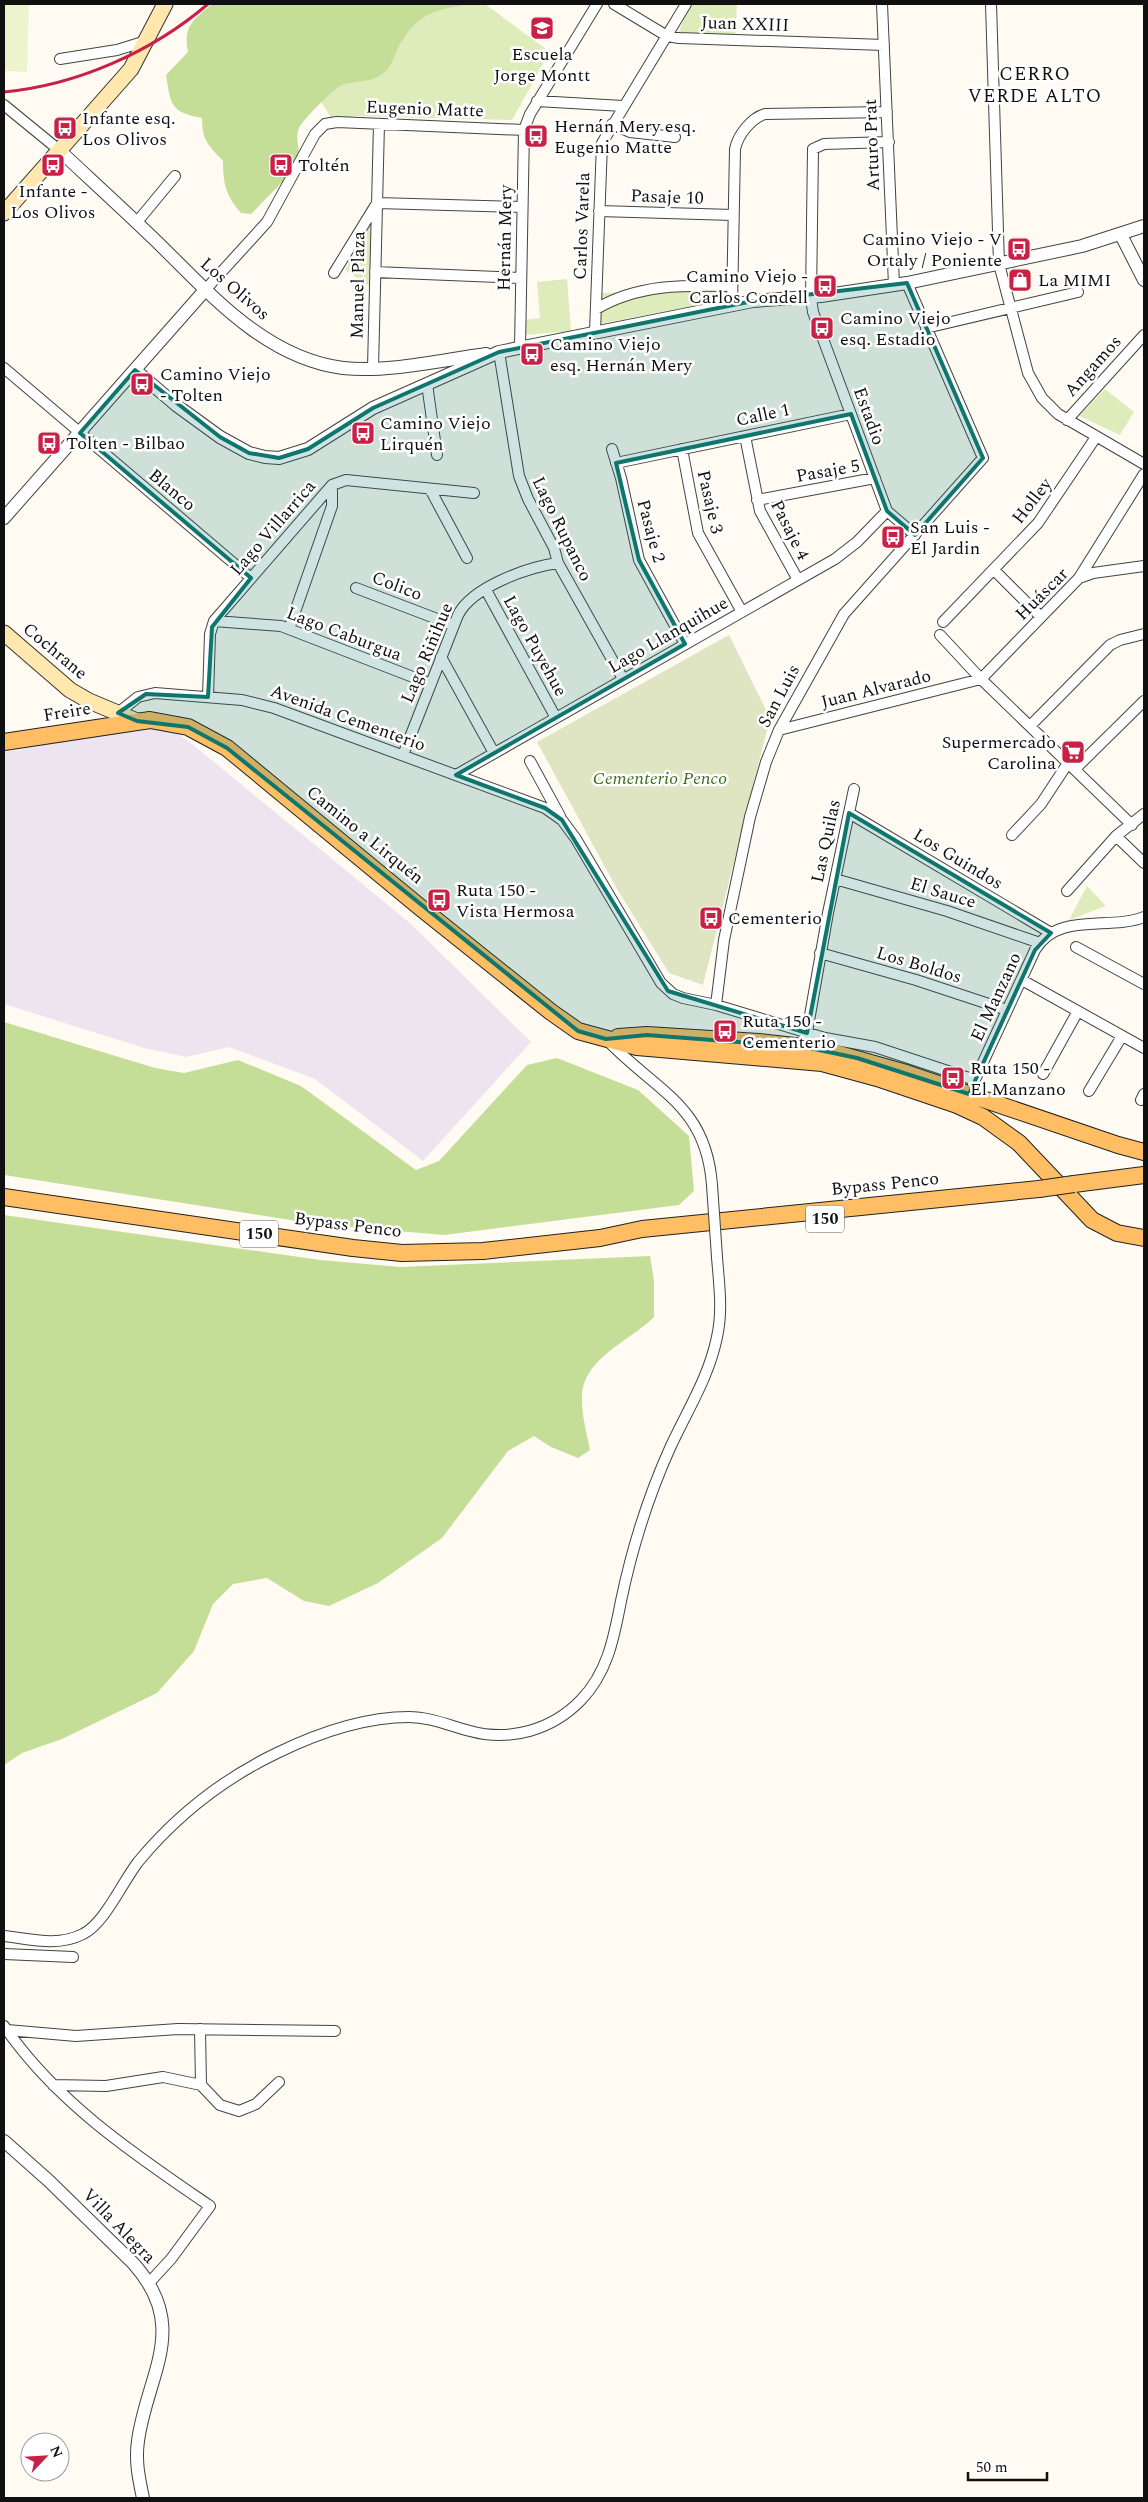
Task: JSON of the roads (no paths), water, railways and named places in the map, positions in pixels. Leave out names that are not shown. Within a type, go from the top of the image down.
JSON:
[{"type":"main road","points":[[4,213],[131,69],[165,4]]},
{"type":"main road","name":"Cochrane","points":[[4,633],[70,690],[137,720]]},
{"type":"main road","name":"Freire","points":[[4,742],[137,720]]},
{"type":"main road","name":"Camino a Lirquén","points":[[137,720],[174,723],[201,733],[221,744],[551,1012],[578,1031],[606,1039],[657,1049],[822,1063],[877,1078],[957,1104],[984,1117],[1019,1142],[1092,1220],[1117,1233],[1144,1238]]},
{"type":"main road","name":"Camino a Lirquén","points":[[606,1039],[647,1035],[806,1040],[857,1058],[972,1087],[1118,1146],[1144,1152]]},
{"type":"main road","name":"Bypass Penco","points":[[4,1197],[353,1248],[402,1253],[458,1253],[600,1238],[634,1238],[1044,1192],[1144,1175]]},
{"type":"main road","name":"Bypass Penco","points":[[1076,1188],[1144,1184]]},
{"type":"street","points":[[524,130],[537,102],[597,4]]},
{"type":"street","name":"Juan XXIII","points":[[614,4],[667,36],[734,41],[884,45]]},
{"type":"street","name":"Carlos Varela","points":[[595,332],[600,148],[612,124],[686,4]]},
{"type":"street","name":"Arturo Prat","points":[[882,4],[887,112],[900,284]]},
{"type":"street","points":[[991,4],[1000,264],[1031,382],[1049,406],[1067,420],[1144,464]]},
{"type":"street","points":[[60,59],[144,45]]},
{"type":"street","points":[[537,102],[623,106]]},
{"type":"street","name":"Los Olivos","points":[[4,105],[59,150],[206,289],[250,327],[283,350],[334,366],[372,368],[499,352]]},
{"type":"street","points":[[732,306],[736,142],[758,116],[765,114],[887,112]]},
{"type":"street","name":"Eugenio Matte","points":[[206,289],[267,222],[316,134],[325,124],[379,124],[524,130]]},
{"type":"street","name":"Manuel Plaza","points":[[372,368],[379,124]]},
{"type":"street","points":[[612,124],[630,132],[675,137]]},
{"type":"street","name":"Hernán Mery","points":[[520,347],[524,130]]},
{"type":"street","name":"Estadio","points":[[889,142],[824,144],[813,149],[810,298],[887,511],[915,535]]},
{"type":"street","points":[[137,222],[175,176]]},
{"type":"street","points":[[377,203],[522,207]]},
{"type":"street","name":"Manuel Plaza","points":[[334,273],[377,203]]},
{"type":"street","name":"Pasaje 10","points":[[599,211],[733,215]]},
{"type":"street","points":[[135,370],[182,410],[220,437],[249,452],[271,458],[287,457],[308,449],[373,408],[499,352],[776,298],[810,298],[900,284],[1082,246],[1121,235],[1144,226]]},
{"type":"street","points":[[1121,235],[1144,280]]},
{"type":"street","points":[[375,272],[520,278]]},
{"type":"street","points":[[900,284],[926,328],[1078,292]]},
{"type":"street","points":[[596,309],[622,296],[662,287],[676,285],[731,286]]},
{"type":"street","points":[[4,518],[206,289]]},
{"type":"street","name":"San Luis","points":[[716,1004],[724,940],[745,835],[763,770],[779,730],[844,614],[983,458],[926,328]]},
{"type":"street","name":"Angamos","points":[[1067,420],[1144,335]]},
{"type":"street","name":"Lago Rupanco","points":[[499,352],[519,476],[528,499],[554,548],[558,563],[623,679]]},
{"type":"street","points":[[430,362],[436,371],[432,382],[437,455]]},
{"type":"street","name":"Blanco","points":[[4,368],[251,578]]},
{"type":"street","name":"Calle 1","points":[[616,463],[851,414]]},
{"type":"street","name":"Pasaje 4","points":[[745,436],[757,500],[764,521],[798,580]]},
{"type":"street","name":"Holley","points":[[944,622],[1048,511],[1096,437]]},
{"type":"street","name":"Pasaje 2","points":[[612,449],[639,560],[685,644]]},
{"type":"street","name":"Pasaje 3","points":[[682,449],[698,534],[742,612]]},
{"type":"street","points":[[1079,578],[1144,474]]},
{"type":"street","name":"Pasaje 5","points":[[757,500],[875,478]]},
{"type":"street","name":"Lago Villarrica","points":[[214,621],[332,485],[346,480],[474,493]]},
{"type":"street","points":[[289,629],[332,506],[332,485]]},
{"type":"street","points":[[430,489],[467,558]]},
{"type":"street","name":"Lago Llanquihue","points":[[456,775],[798,580],[850,548],[887,511]]},
{"type":"street","name":"Lago Riñihue","points":[[403,755],[453,625],[465,603],[524,570],[558,563]]},
{"type":"street","name":"Huáscar","points":[[981,679],[1079,578],[1093,573],[1144,566]]},
{"type":"street","points":[[994,570],[1041,617]]},
{"type":"street","name":"Colico","points":[[356,588],[453,625]]},
{"type":"street","name":"Lago Puyehue","points":[[486,590],[556,718]]},
{"type":"street","points":[[208,697],[210,634],[214,621]]},
{"type":"street","name":"Lago Caburgua","points":[[214,621],[275,625],[289,629],[431,684]]},
{"type":"street","points":[[1030,726],[1110,645],[1120,640],[1144,634]]},
{"type":"street","points":[[940,635],[981,679],[1132,825]]},
{"type":"street","points":[[441,657],[494,753]]},
{"type":"street","name":"Juan Alvarado","points":[[779,730],[981,679]]},
{"type":"street","name":"Avenida Cementerio","points":[[118,713],[138,697],[163,692],[252,702],[274,708],[545,808],[562,820]]},
{"type":"street","points":[[1012,834],[1041,804],[1071,766],[1144,702]]},
{"type":"street","name":"Avenida Cementerio","points":[[530,761],[562,820],[613,899],[664,987],[678,997],[716,1004],[806,1040]]},
{"type":"street","name":"Las Quilas","points":[[806,1040],[820,953],[854,789]]},
{"type":"street","name":"Los Guindos","points":[[849,812],[1051,933]]},
{"type":"street","points":[[1067,891],[1116,836],[1144,814]]},
{"type":"street","points":[[1116,836],[1144,863]]},
{"type":"street","name":"El Sauce","points":[[835,879],[946,910],[1040,943]]},
{"type":"street","points":[[1051,933],[1066,927],[1129,921],[1144,917]]},
{"type":"street","name":"El Manzano","points":[[972,1087],[1040,943],[1051,933]]},
{"type":"street","points":[[1076,947],[1144,984]]},
{"type":"street","name":"Los Boldos","points":[[820,953],[916,980],[1008,1010]]},
{"type":"street","points":[[1022,980],[1144,1048]]},
{"type":"street","points":[[1043,1074],[1078,1011]]},
{"type":"street","points":[[1089,1091],[1122,1036]]},
{"type":"street","points":[[4,1936],[58,1941],[75,1938],[90,1930],[100,1921],[120,1886],[140,1860],[179,1819],[224,1782],[281,1751],[326,1734],[362,1724],[405,1717],[428,1719],[482,1734],[514,1735],[546,1725],[579,1702],[596,1680],[608,1655],[628,1568],[651,1494],[713,1352],[721,1307],[712,1185],[706,1150],[699,1131],[689,1115],[666,1091],[630,1062],[606,1039]]},
{"type":"street","points":[[4,1954],[73,1956]]},
{"type":"street","points":[[5,2028],[76,2036],[200,2029],[335,2031]]},
{"type":"street","points":[[5,2028],[53,2085],[121,2145],[210,2206],[171,2259],[148,2284]]},
{"type":"street","points":[[200,2029],[201,2085]]},
{"type":"street","points":[[53,2085],[106,2086],[163,2076],[201,2085],[220,2105],[239,2111],[256,2104],[279,2082]]},
{"type":"street","name":"Villa Alegra","points":[[4,2141],[98,2228],[139,2269],[148,2284],[159,2310],[162,2347],[158,2371],[143,2419],[137,2453],[143,2498]]},
{"type":"railway","points":[[4,92],[59,82],[86,74],[112,63],[163,37],[208,4]]},
{"type":"place","name":"Escuela Jorge Montt","points":[[542,28]]},
{"type":"place","name":"Infante esq. Los Olivos","points":[[65,128]]},
{"type":"place","name":"Hernán Mery esq. Eugenio Matte","points":[[536,136]]},
{"type":"place","name":"Infante - Los Olivos","points":[[53,165]]},
{"type":"place","name":"Toltén","points":[[281,165]]},
{"type":"place","name":"Camino Viejo - V Ortaly / Poniente","points":[[1019,249]]},
{"type":"place","name":"La MIMI","points":[[1020,280]]},
{"type":"place","name":"Camino Viejo - Carlos Condell","points":[[825,286]]},
{"type":"place","name":"Camino Viejo esq. Estadio","points":[[822,328]]},
{"type":"place","name":"Camino Viejo esq. Hernán Mery","points":[[532,354]]},
{"type":"place","name":"Camino Viejo - Tolten","points":[[142,384]]},
{"type":"place","name":"Camino Viejo Lirquén","points":[[363,433]]},
{"type":"place","name":"Tolten - Bilbao","points":[[49,443]]},
{"type":"place","name":"San Luis - El Jardin","points":[[893,537]]},
{"type":"place","name":"Supermercado Carolina","points":[[1073,752]]},
{"type":"place","name":"Ruta 150 - Vista Hermosa","points":[[439,900]]},
{"type":"place","name":"Cementerio","points":[[711,918]]},
{"type":"place","name":"Ruta 150 - Cementerio","points":[[725,1031]]},
{"type":"place","name":"Ruta 150 - El Manzano","points":[[953,1078]]},
{"type":"district","name":"CERRO VERDE ALTO","points":[[1035,85]]},
{"type":"park label","name":"Cementerio Penco","points":[[660,778]]}]
